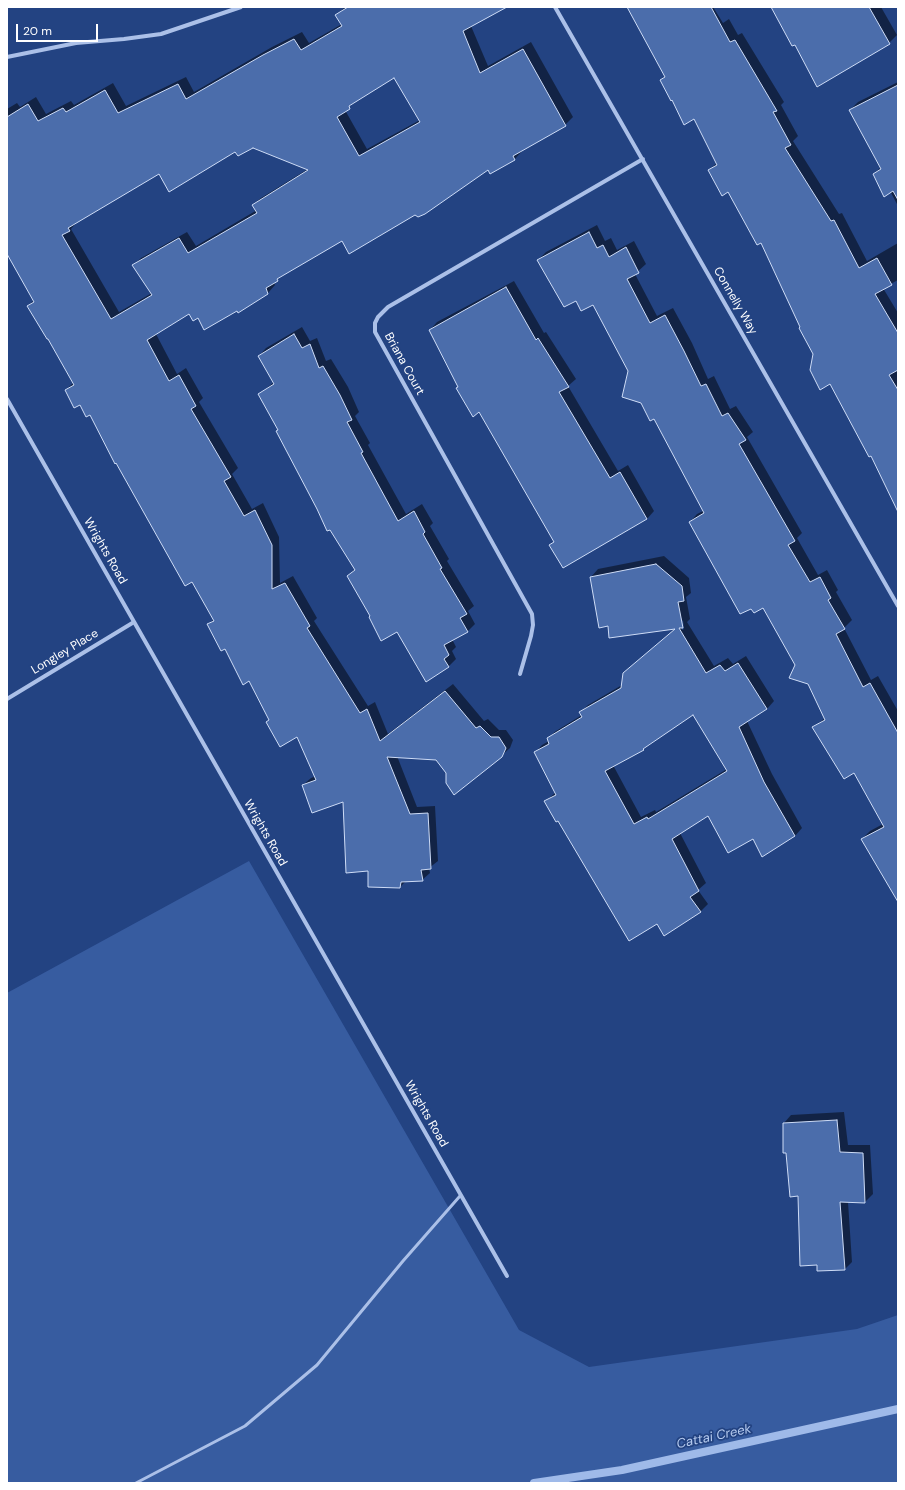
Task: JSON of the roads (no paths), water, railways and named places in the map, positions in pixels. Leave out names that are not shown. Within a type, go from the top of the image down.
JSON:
[{"type":"street","points":[[7,57],[76,42],[124,39],[161,34],[241,7]]},
{"type":"street","name":"Connelly Way","points":[[555,7],[898,606]]},
{"type":"street","name":"Briana Court","points":[[520,674],[531,636],[533,625],[532,614],[375,332],[375,323],[378,317],[388,307],[643,159]]},
{"type":"street","name":"Wrights Road","points":[[7,399],[506,1276]]},
{"type":"street","name":"Longley Place","points":[[7,699],[134,622]]},
{"type":"lane","points":[[136,1483],[246,1426],[317,1365],[460,1196]]},
{"type":"waterway","name":"Cattai Creek","points":[[534,1483],[622,1470],[898,1409]]}]
